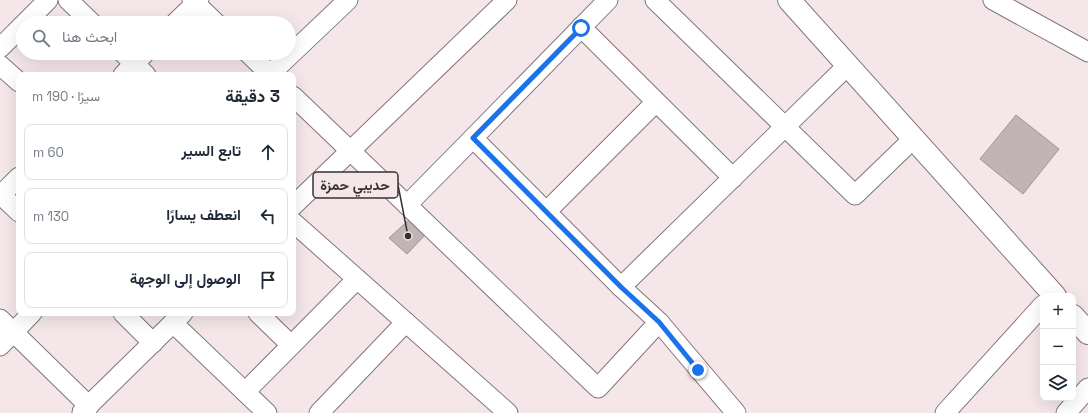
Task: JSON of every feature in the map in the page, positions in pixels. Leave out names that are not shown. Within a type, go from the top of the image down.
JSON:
[{"type":"main road","points":[[789,0],[913,139],[1046,293]]},
{"type":"main road","points":[[1076,319],[1088,333]]},
{"type":"street","points":[[32,16],[48,0]]},
{"type":"street","points":[[68,0],[85,16]]},
{"type":"street","points":[[296,50],[348,0]]},
{"type":"street","points":[[296,203],[507,0]]},
{"type":"street","points":[[407,205],[608,0]]},
{"type":"street","points":[[655,0],[786,126],[855,195],[913,139]]},
{"type":"street","points":[[993,0],[1088,52]]},
{"type":"street","points":[[181,16],[195,1],[209,16]]},
{"type":"street","points":[[581,28],[733,178]]},
{"type":"street","points":[[0,48],[16,32]]},
{"type":"street","points":[[255,60],[267,72]]},
{"type":"street","points":[[273,72],[286,60]]},
{"type":"street","points":[[0,65],[16,79]]},
{"type":"street","points":[[621,287],[848,65]]},
{"type":"street","points":[[296,99],[598,388],[659,322]]},
{"type":"street","points":[[546,212],[656,102]]},
{"type":"street","points":[[473,138],[621,287],[659,322],[736,413]]},
{"type":"street","points":[[16,180],[0,195],[16,209]]},
{"type":"street","points":[[296,225],[508,413]]},
{"type":"street","points":[[245,392],[357,279]]},
{"type":"street","points":[[945,413],[1040,309]]},
{"type":"street","points":[[0,346],[29,316]]},
{"type":"street","points":[[125,316],[153,343]]},
{"type":"street","points":[[261,316],[291,345]]},
{"type":"street","points":[[0,318],[84,411],[178,318],[245,392],[267,413]]},
{"type":"street","points":[[319,413],[406,322]]},
{"type":"street","points":[[1066,413],[1088,388]]},
{"type":"building","points":[[1016,115],[1059,149],[1023,194],[980,159]]},
{"type":"building","points":[[411,218],[427,233],[407,254],[389,238]]},
{"type":"place","name":"حديبي حمزة","points":[[408,236]]},
{"type":"route","points":[[581,28],[473,138],[621,287],[659,322],[698,370]]}]
